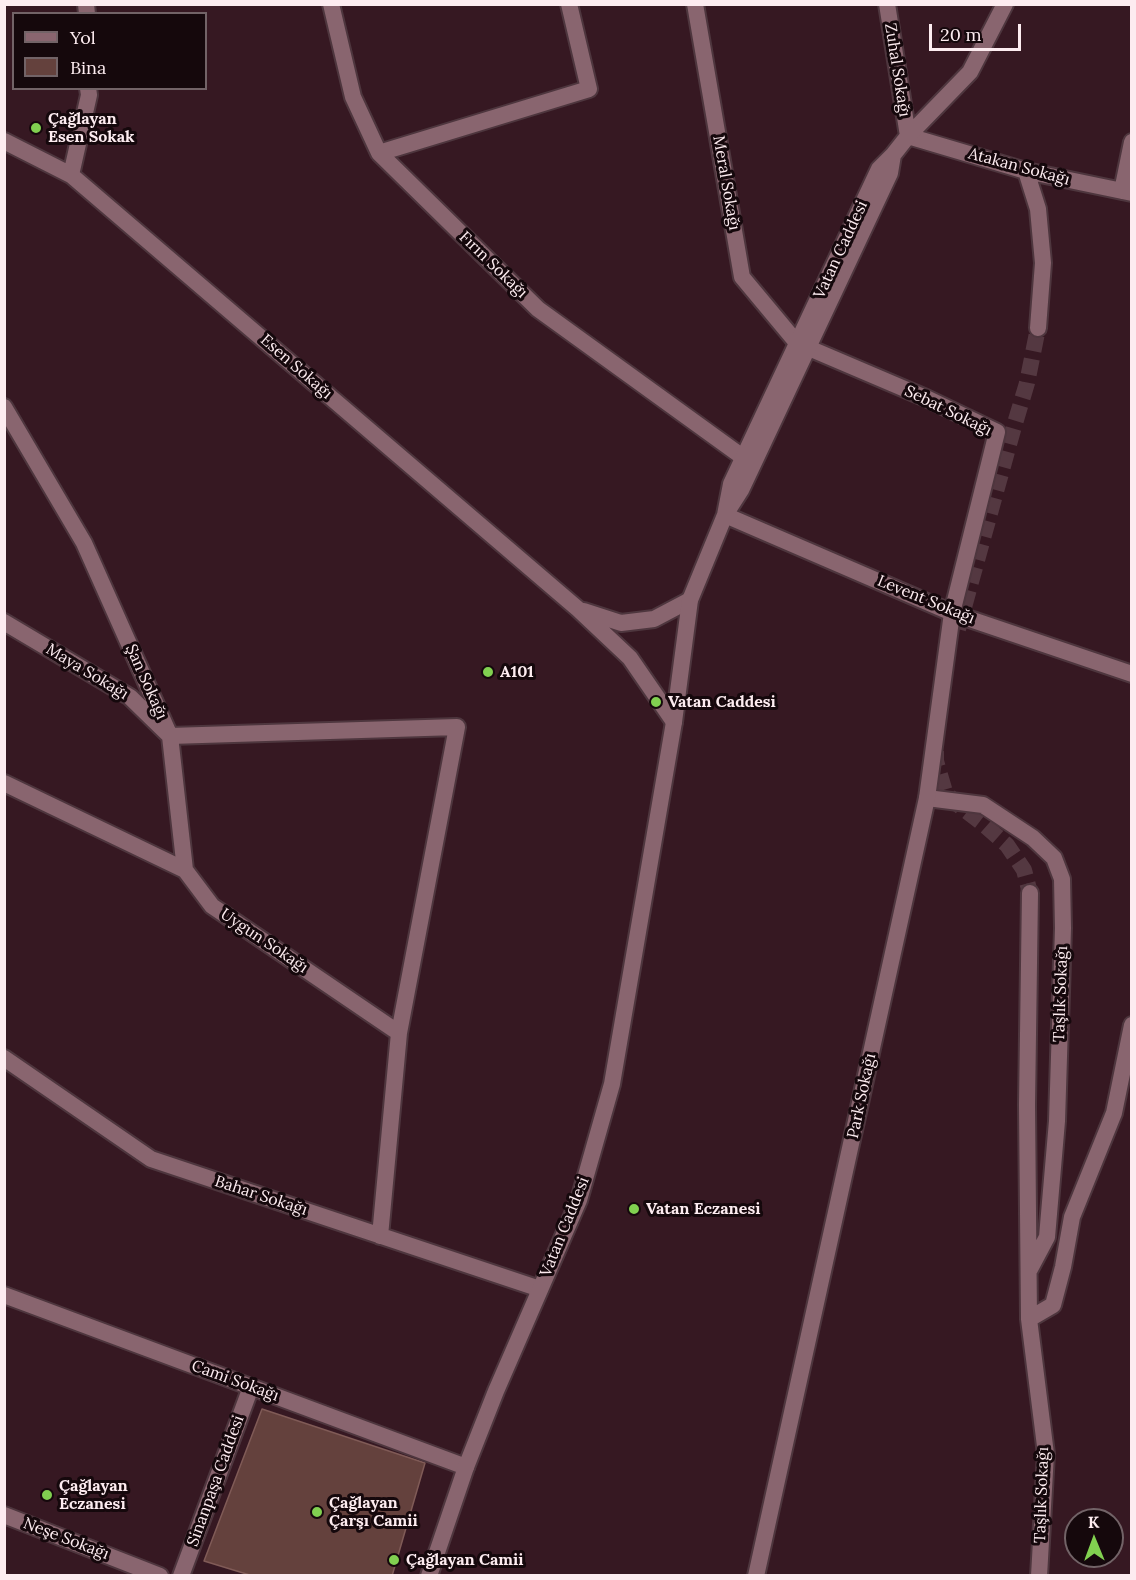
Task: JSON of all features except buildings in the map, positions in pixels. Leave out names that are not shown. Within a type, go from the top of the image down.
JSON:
[{"type":"street","name":"Fırın Sokağı","points":[[331,4],[353,97],[379,153],[538,309],[744,458]]},
{"type":"street","points":[[379,153],[589,89],[569,4]]},
{"type":"street","name":"Meral Sokağı","points":[[695,4],[742,277],[803,346]]},
{"type":"street","name":"Zuhal Sokağı","points":[[887,4],[908,136]]},
{"type":"street","name":"Vatan Caddesi","points":[[429,1575],[466,1467],[496,1391],[579,1200],[612,1084],[674,722],[690,600],[725,514],[731,484],[890,173],[893,155],[908,136],[970,72],[1005,4]]},
{"type":"street","points":[[71,175],[88,90]]},
{"type":"street","name":"Atakan Sokağı","points":[[908,136],[1026,171],[1127,192]]},
{"type":"street","name":"Esen Sokağı","points":[[4,141],[71,175],[578,609],[630,658],[674,722]]},
{"type":"street","points":[[1127,192],[1131,142]]},
{"type":"street","points":[[1026,171],[1038,209],[1043,263],[1038,328]]},
{"type":"street","name":"Vatan Caddesi","points":[[725,514],[741,490],[803,346]]},
{"type":"street","name":"Sebat Sokağı","points":[[803,346],[926,398],[997,432],[952,613]]},
{"type":"street","name":"Şan Sokağı","points":[[4,407],[84,543],[170,735],[457,727],[399,1033]]},
{"type":"street","name":"Levent Sokağı","points":[[725,514],[952,613],[1131,674]]},
{"type":"street","name":"Esen Sokağı","points":[[578,609],[621,623],[654,619],[690,600]]},
{"type":"street","name":"Park Sokağı","points":[[756,1575],[927,798],[952,613]]},
{"type":"street","name":"Maya Sokağı","points":[[4,622],[130,697],[170,735]]},
{"type":"street","points":[[170,735],[185,870]]},
{"type":"street","name":"Uygun Sokağı","points":[[4,783],[185,870],[212,906],[399,1033]]},
{"type":"street","name":"Taşlık Sokağı","points":[[927,798],[982,805],[1033,838],[1054,858],[1062,879],[1057,1121],[1047,1237],[1028,1272]]},
{"type":"street","name":"Taşlık Sokağı","points":[[1029,893],[1027,1105],[1029,1319],[1046,1455],[1040,1575]]},
{"type":"street","points":[[1029,1319],[1053,1305],[1072,1217],[1113,1113],[1131,1025]]},
{"type":"street","points":[[380,1236],[399,1033]]},
{"type":"street","name":"Bahar Sokağı","points":[[4,1058],[151,1160],[540,1289]]},
{"type":"street","name":"Cami Sokağı","points":[[4,1295],[466,1467]]},
{"type":"street","name":"Sinanpaşa Caddesi","points":[[182,1575],[250,1387]]},
{"type":"street","name":"Neşe Sokağı","points":[[4,1515],[160,1575]]},
{"type":"tunnel","points":[[958,629],[1027,383],[1038,328]]},
{"type":"tunnel","points":[[936,751],[936,761],[945,792],[1007,845],[1024,870],[1030,893]]},
{"type":"place","name":"Çağlayan Esen Sokak","points":[[36,128]]},
{"type":"place","name":"A101","points":[[488,672]]},
{"type":"place","name":"Vatan Caddesi","points":[[656,702]]},
{"type":"place","name":"Vatan Eczanesi","points":[[634,1209]]},
{"type":"place","name":"Çağlayan Eczanesi","points":[[47,1495]]},
{"type":"place","name":"Çağlayan Çarşı Camii","points":[[317,1512]]},
{"type":"place","name":"Çağlayan Camii","points":[[394,1560]]}]
